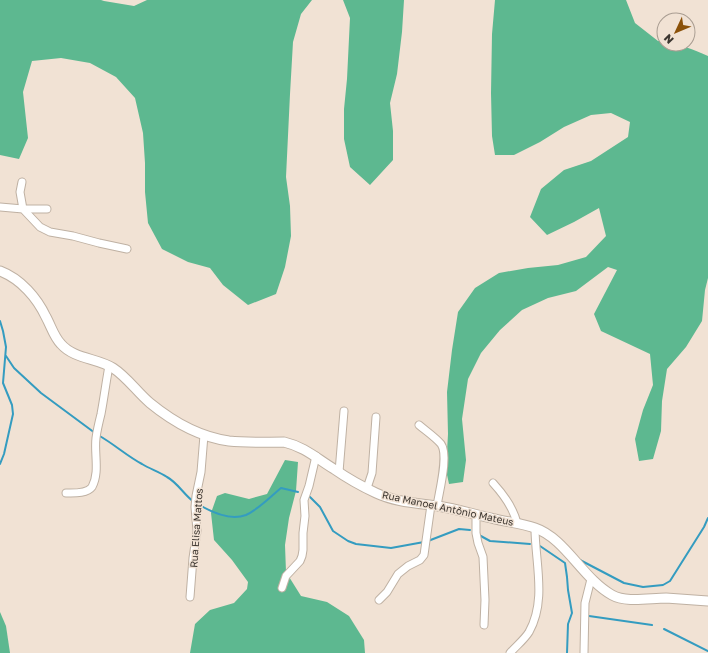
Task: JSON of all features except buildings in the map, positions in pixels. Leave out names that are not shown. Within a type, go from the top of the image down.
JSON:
[{"type":"street","points":[[22,182],[20,192],[23,209],[40,227],[50,232],[127,249]]},
{"type":"street","points":[[0,207],[46,209]]},
{"type":"street","name":"Rua Manoel Antônio Mateus","points":[[0,272],[19,282],[28,291],[42,310],[56,337],[67,350],[109,366],[121,374],[158,410],[180,424],[204,435],[228,441],[284,442],[292,444],[301,447],[367,488],[387,497],[405,502],[434,506],[517,523],[541,530],[556,541],[591,579],[604,590],[620,598],[665,598],[708,601]]},
{"type":"street","points":[[66,493],[85,492],[92,487],[96,471],[97,430],[109,366]]},
{"type":"street","points":[[339,472],[344,411]]},
{"type":"street","points":[[367,488],[372,473],[376,417]]},
{"type":"street","points":[[379,600],[398,574],[408,566],[420,560],[424,555],[444,466],[443,448],[436,439],[419,426]]},
{"type":"street","name":"Rua Elisa Mattos","points":[[190,597],[193,558],[198,527],[195,507],[202,468],[204,435]]},
{"type":"street","points":[[282,588],[286,576],[300,561],[302,556],[305,516],[304,500],[316,456]]},
{"type":"street","points":[[493,483],[510,504],[515,514],[517,523]]},
{"type":"street","points":[[476,515],[476,532],[483,557],[485,605],[484,625]]},
{"type":"street","points":[[510,653],[529,632],[537,610],[539,582],[535,528]]},
{"type":"street","points":[[584,653],[585,603],[591,579]]},
{"type":"green space","points":[[0,0],[101,0],[134,6],[147,0],[312,0],[301,14],[293,42],[286,177],[290,206],[291,236],[285,267],[276,294],[248,305],[223,285],[210,268],[188,262],[162,249],[148,223],[145,192],[143,133],[135,98],[116,77],[90,63],[61,58],[32,61],[23,92],[28,138],[19,159],[0,155]]},
{"type":"green space","points":[[343,0],[404,0],[397,74],[390,103],[393,131],[393,160],[370,185],[350,167],[344,139],[344,109],[350,18]]},
{"type":"green space","points":[[495,0],[626,0],[635,23],[656,39],[656,52],[696,52],[696,51],[708,56],[708,278],[705,290],[702,321],[686,347],[667,369],[662,401],[661,431],[653,459],[639,461],[635,439],[643,410],[653,385],[650,354],[601,331],[594,314],[617,270],[608,267],[576,291],[548,298],[522,310],[500,330],[481,353],[468,379],[462,419],[466,460],[463,482],[449,484],[446,470],[448,434],[447,392],[458,312],[475,288],[499,273],[558,265],[586,257],[606,236],[599,208],[547,235],[530,217],[541,189],[564,170],[591,161],[628,137],[630,122],[611,113],[591,115],[564,127],[540,142],[514,155],[495,155],[492,136],[492,34]]},
{"type":"green space","points":[[285,460],[298,462],[296,491],[289,518],[285,545],[286,572],[301,596],[327,602],[349,616],[364,640],[365,653],[190,653],[195,624],[210,610],[234,603],[247,589],[248,582],[232,560],[214,540],[211,513],[217,496],[225,493],[249,499],[267,494]]},
{"type":"green space","points":[[0,612],[6,626],[10,653],[0,653]]},
{"type":"waterway","points":[[0,321],[6,347],[3,383],[12,405],[13,414],[4,454],[0,464]]},
{"type":"waterway","points":[[6,356],[14,368],[41,393],[95,433]]},
{"type":"waterway","points":[[98,435],[136,461],[171,480],[194,502]]},
{"type":"waterway","points":[[198,504],[221,515],[240,517],[255,510],[281,488],[298,492]]},
{"type":"waterway","points":[[310,497],[320,507],[333,531],[348,541],[356,544],[391,548],[424,542]]},
{"type":"waterway","points":[[580,560],[624,583],[643,587],[663,585],[670,581],[704,527],[708,518]]},
{"type":"waterway","points":[[428,541],[459,529],[470,530]]},
{"type":"waterway","points":[[479,535],[490,541],[530,544]]},
{"type":"waterway","points":[[540,546],[565,563],[572,613],[568,624],[567,653]]},
{"type":"waterway","points":[[589,616],[652,625]]},
{"type":"waterway","points":[[664,629],[708,651]]}]
